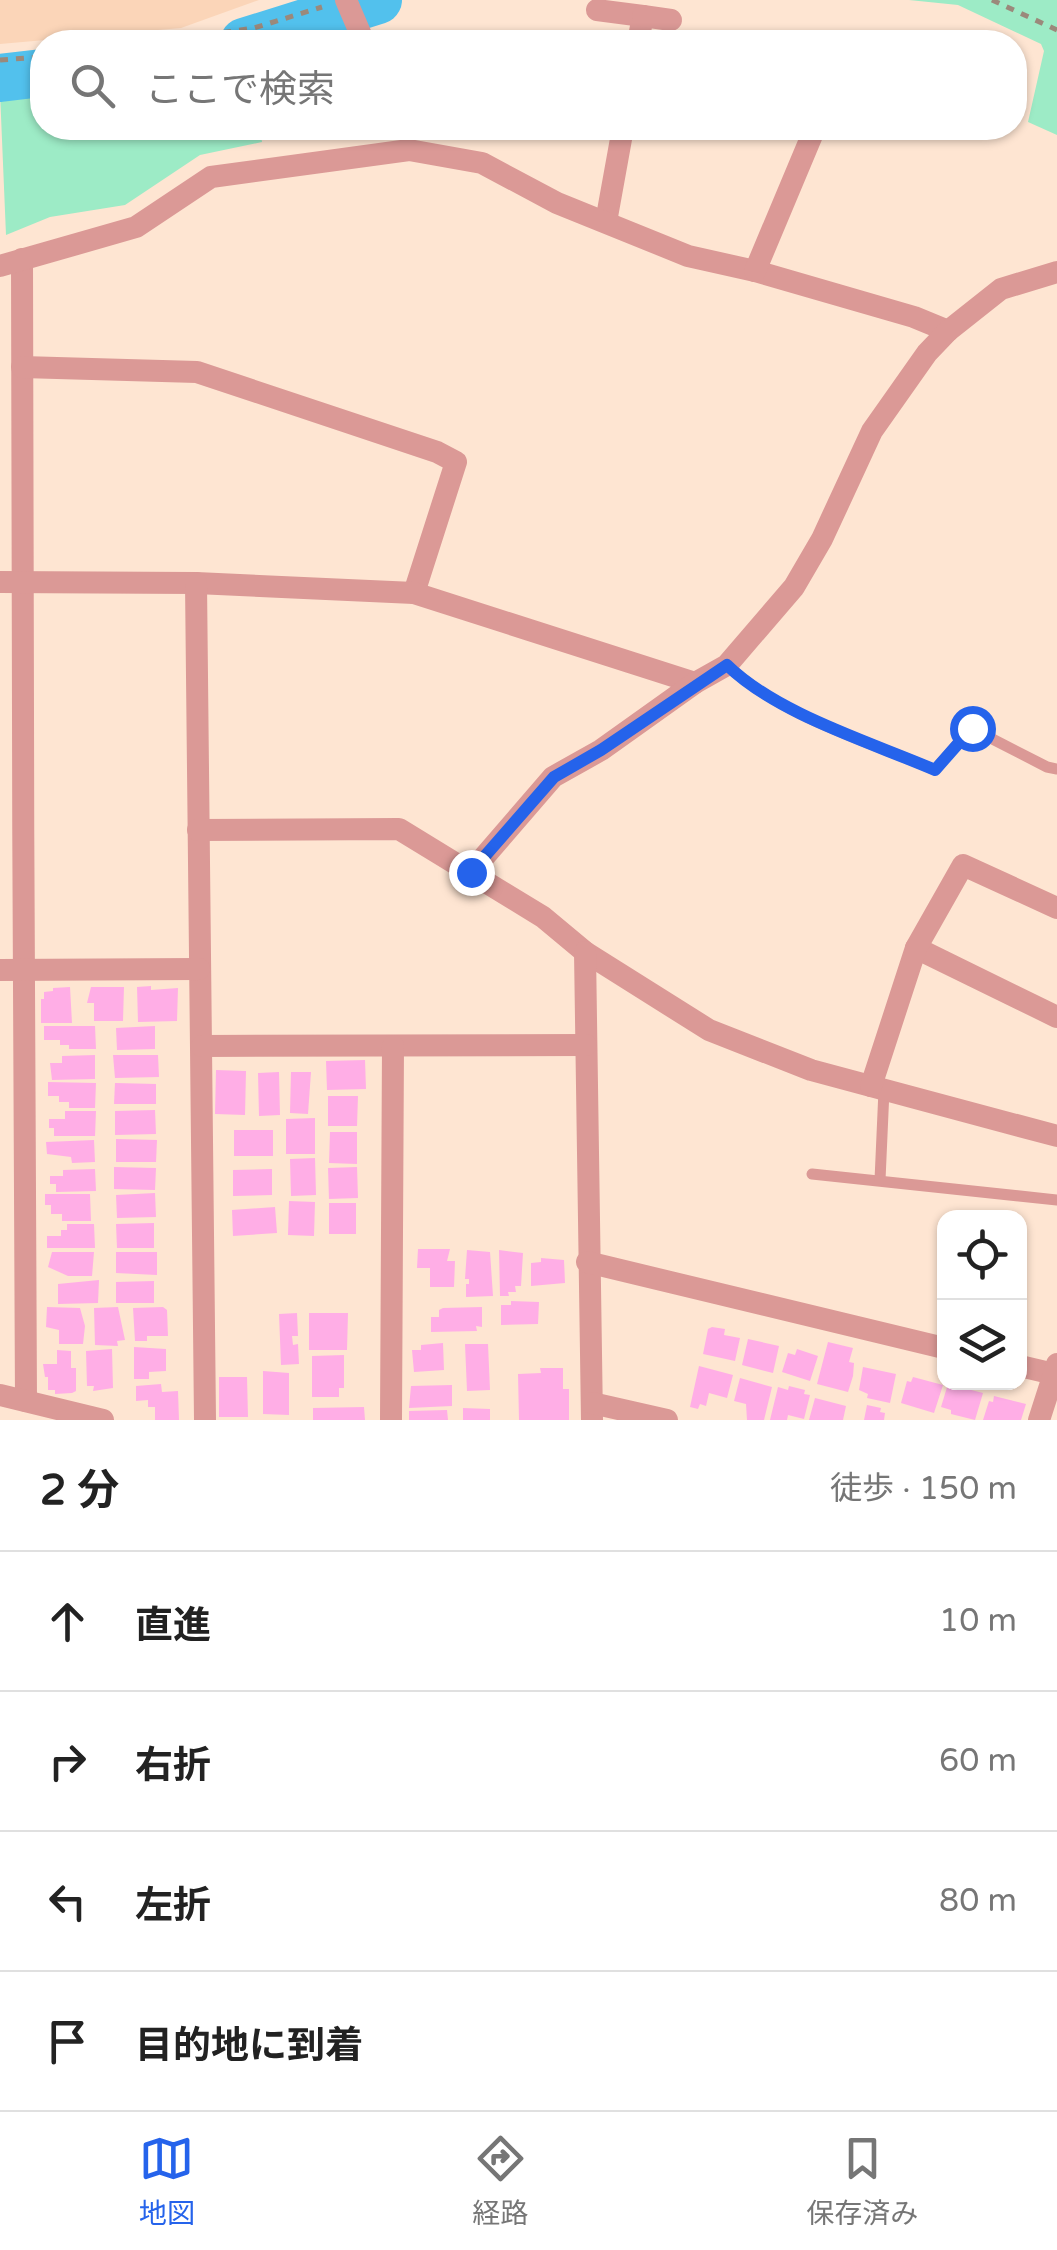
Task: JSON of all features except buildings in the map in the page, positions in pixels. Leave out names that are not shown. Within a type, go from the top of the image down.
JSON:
[{"type":"street","points":[[346,0],[359,30]]},
{"type":"street","points":[[597,10],[671,20]]},
{"type":"street","points":[[640,30],[642,16]]},
{"type":"street","points":[[404,140],[409,150]]},
{"type":"street","points":[[606,222],[620,140]]},
{"type":"street","points":[[754,271],[809,140]]},
{"type":"street","points":[[26,1401],[11,970],[25,582],[22,367],[11,263],[136,227],[212,177],[409,150],[482,163],[557,202],[688,256],[754,271],[948,331]]},
{"type":"street","points":[[471,872],[554,777],[727,665],[794,588],[822,539],[872,431],[927,353],[1001,289],[1057,272]]},
{"type":"street","points":[[22,367],[197,372],[437,452],[456,462],[414,593]]},
{"type":"street","points":[[0,582],[196,584],[414,593],[695,683]]},
{"type":"street","points":[[196,584],[205,1420]]},
{"type":"street","points":[[198,830],[400,829],[543,917],[585,952],[709,1030],[811,1070],[1057,1136]]},
{"type":"street","points":[[878,1088],[916,948],[962,864],[1057,908]]},
{"type":"street","points":[[916,948],[1057,1016]]},
{"type":"street","points":[[585,952],[592,1411],[667,1420]]},
{"type":"street","points":[[11,970],[198,969]]},
{"type":"street","points":[[202,1046],[586,1044]]},
{"type":"street","points":[[391,1420],[393,1046]]},
{"type":"street","points":[[588,1262],[937,1346]]},
{"type":"street","points":[[1027,1367],[1056,1369],[1038,1420]]},
{"type":"street","points":[[0,1395],[103,1420]]},
{"type":"lane","points":[[727,665],[746,684],[784,705],[935,770],[972,728],[1047,767],[1057,768]]},
{"type":"lane","points":[[878,1088],[880,1180]]},
{"type":"lane","points":[[812,1174],[1057,1200]]},
{"type":"path","points":[[992,0],[1057,30]]},
{"type":"path","points":[[242,30],[315,10]]},
{"type":"path","points":[[0,60],[30,59]]},
{"type":"shaded area","points":[[0,0],[259,0],[181,28],[30,30],[30,41],[0,44]]},
{"type":"green space","points":[[909,0],[1057,0],[1057,135],[1028,122],[1044,51],[1041,44],[1027,37],[1027,30],[1011,30],[958,5]]},
{"type":"green space","points":[[30,91],[30,140],[262,142],[200,155],[125,205],[50,217],[6,235],[0,92]]},
{"type":"waterway","points":[[282,30],[378,0]]},
{"type":"waterway","points":[[0,78],[30,74]]},
{"type":"route","points":[[471,872],[554,777],[727,665],[746,684],[784,705],[935,770],[972,728]]}]
